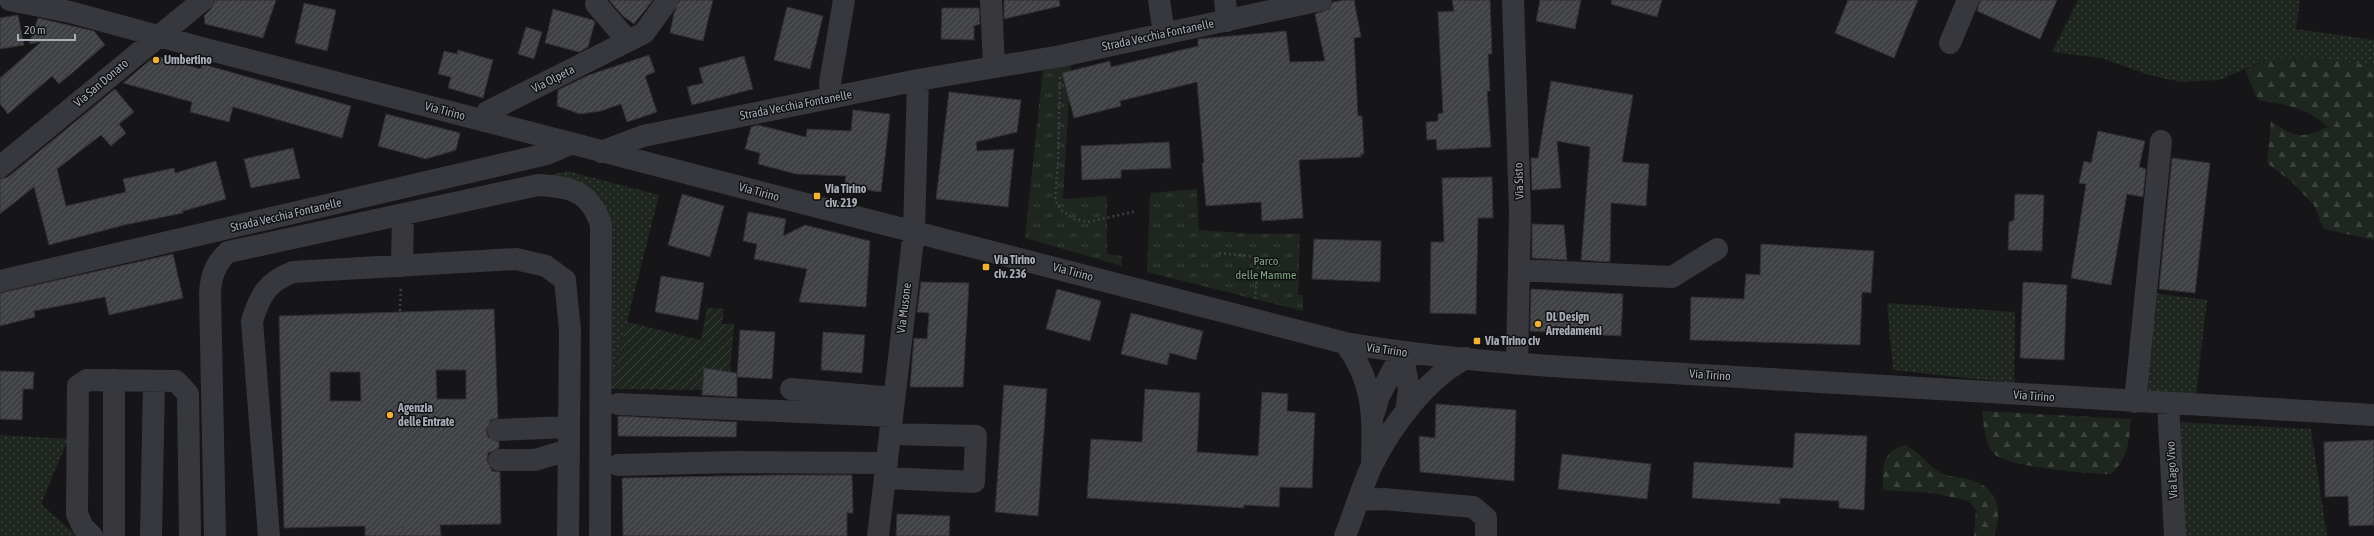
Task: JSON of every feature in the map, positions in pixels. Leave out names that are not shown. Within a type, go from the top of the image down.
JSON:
[{"type":"street","name":"Via Tirino","points":[[10,0],[70,12],[570,144],[844,215],[914,231],[1345,343],[1402,353],[1517,363],[2135,402],[2374,415]]},
{"type":"street","name":"Via San Donato","points":[[0,167],[157,36],[204,0]]},
{"type":"street","name":"Via Olpeta","points":[[484,121],[487,112],[644,33],[668,0]]},
{"type":"street","points":[[832,98],[830,83],[844,0]]},
{"type":"street","points":[[992,0],[994,67]]},
{"type":"street","points":[[1159,0],[1164,34]]},
{"type":"street","name":"Strada Vecchia Fontanelle","points":[[601,152],[643,136],[918,80],[1061,56],[1164,34],[1226,10],[1321,0]]},
{"type":"street","name":"Via Sisto","points":[[1513,0],[1520,213],[1517,363]]},
{"type":"street","points":[[1950,43],[1968,0]]},
{"type":"street","points":[[596,4],[628,40]]},
{"type":"street","name":"Via Musone","points":[[878,536],[914,231],[918,80]]},
{"type":"street","points":[[2135,402],[2161,141]]},
{"type":"street","name":"Strada Vecchia Fontanelle","points":[[0,281],[547,154],[570,144]]},
{"type":"street","points":[[215,536],[210,293],[211,277],[216,265],[228,252],[538,185],[561,187],[584,196],[595,208],[601,225],[608,534]]},
{"type":"street","points":[[402,266],[403,214]]},
{"type":"street","points":[[1519,274],[1672,277],[1717,249]]},
{"type":"street","points":[[269,536],[252,321],[259,299],[269,285],[282,276],[293,272],[516,259],[546,266],[565,280],[570,331],[568,536]]},
{"type":"street","points":[[1519,274],[1674,291]]},
{"type":"street","points":[[1345,343],[1356,359],[1365,377],[1371,396],[1373,416],[1372,465]]},
{"type":"street","points":[[1373,416],[1379,396],[1402,353]]},
{"type":"street","points":[[1402,353],[1409,389],[1406,412]]},
{"type":"street","points":[[1345,536],[1360,500],[1372,465],[1406,412],[1442,372],[1466,358]]},
{"type":"street","points":[[92,536],[83,527],[77,514],[78,386],[87,380],[176,381],[188,394],[190,536]]},
{"type":"street","points":[[114,380],[114,536]]},
{"type":"street","points":[[151,536],[154,381]]},
{"type":"street","points":[[618,465],[735,462],[886,470],[974,482],[976,436],[892,416],[791,389]]},
{"type":"street","points":[[618,404],[892,416]]},
{"type":"street","name":"Via Lago Vivo","points":[[2168,404],[2175,536]]},
{"type":"street","points":[[498,430],[568,427]]},
{"type":"street","points":[[499,460],[535,460],[568,450]]},
{"type":"street","points":[[1360,500],[1383,499],[1473,507],[1486,518],[1486,536]]},
{"type":"path","points":[[1061,56],[1058,162],[1055,200],[1061,210],[1074,219],[1088,222],[1137,211]]},
{"type":"path","points":[[1219,253],[1259,257],[1255,299]]},
{"type":"path","points":[[399,331],[402,266]]},
{"type":"path","points":[[402,526],[403,536]]},
{"type":"green space","points":[[2078,0],[2300,0],[2296,29],[2374,40],[2374,65],[2315,58],[2268,59],[2219,80],[2181,82],[2149,75],[2101,58],[2052,52]]},
{"type":"green space","points":[[2315,58],[2374,65],[2374,240],[2324,229],[2314,205],[2291,181],[2267,163],[2271,121],[2286,131],[2298,135],[2311,134],[2328,127],[2304,111],[2286,105],[2258,100],[2245,70],[2268,59]]},
{"type":"green space","points":[[1071,62],[1063,199],[1107,196],[1107,254],[1122,256],[1122,266],[1025,238],[1043,68]]},
{"type":"green space","points":[[567,171],[659,195],[610,389],[604,265],[577,185],[551,175]]},
{"type":"green space","name":"Parco delle Mamme","points":[[1197,189],[1199,230],[1253,234],[1300,234],[1298,295],[1303,295],[1303,311],[1147,272],[1150,193]]},
{"type":"green space","points":[[2153,293],[2207,300],[2196,395],[2146,392]]},
{"type":"green space","points":[[1887,303],[2015,312],[2014,383],[1893,370]]},
{"type":"green space","points":[[707,308],[724,309],[722,324],[734,324],[730,372],[704,368],[702,390],[610,389],[627,322],[701,340]]},
{"type":"green space","points":[[1982,411],[2131,419],[2127,449],[2121,462],[2111,474],[2049,469],[2013,462],[2000,458],[1993,453],[1986,438]]},
{"type":"green space","points":[[2179,422],[2311,429],[2327,536],[2183,536]]},
{"type":"green space","points":[[0,435],[68,439],[41,504],[77,536],[0,536]]},
{"type":"green space","points":[[1905,445],[1915,451],[1932,467],[1941,473],[1978,482],[1992,493],[1998,508],[1997,526],[1994,536],[1974,536],[1976,510],[1969,501],[1933,493],[1883,490],[1883,475],[1887,456],[1891,451]]},
{"type":"building","points":[[215,0],[276,0],[263,38],[205,24],[204,16],[211,9]]},
{"type":"building","points":[[609,0],[653,0],[634,24],[623,16]]},
{"type":"building","points":[[680,0],[713,0],[703,41],[670,33],[674,13]]},
{"type":"building","points":[[1004,0],[1059,0],[1060,6],[1004,19]]},
{"type":"building","points":[[1354,0],[1361,37],[1354,38],[1358,116],[1362,116],[1364,154],[1361,154],[1361,157],[1299,160],[1303,218],[1262,221],[1261,202],[1206,206],[1197,82],[1120,101],[1121,106],[1074,118],[1062,73],[1110,61],[1111,67],[1198,46],[1198,39],[1286,31],[1290,62],[1325,61],[1315,14],[1329,9],[1333,2]]},
{"type":"building","points":[[1452,0],[1490,0],[1492,54],[1488,54],[1490,91],[1487,91],[1491,147],[1437,150],[1436,139],[1427,140],[1426,122],[1438,121],[1438,114],[1443,113],[1438,12],[1454,11]]},
{"type":"building","points":[[1540,0],[1581,0],[1575,29],[1536,21]]},
{"type":"building","points":[[1612,0],[1662,0],[1657,17],[1611,4]]},
{"type":"building","points":[[1848,0],[1918,0],[1894,58],[1835,33]]},
{"type":"building","points":[[1980,0],[2057,0],[2040,39],[1977,11]]},
{"type":"building","points":[[304,3],[336,10],[327,51],[295,43]]},
{"type":"building","points":[[787,7],[823,16],[810,69],[774,60]]},
{"type":"building","points":[[942,8],[979,8],[980,24],[974,26],[974,40],[941,39]]},
{"type":"building","points":[[553,9],[593,20],[595,22],[588,47],[579,52],[545,43]]},
{"type":"building","points":[[18,15],[24,45],[0,49],[0,18]]},
{"type":"building","points":[[38,18],[94,31],[105,45],[59,84],[52,76],[8,114],[0,104],[0,78],[41,42],[29,44]]},
{"type":"building","points":[[526,27],[542,32],[534,59],[518,54]]},
{"type":"building","points":[[458,50],[493,60],[483,98],[448,88],[451,77],[438,74],[444,51],[457,54]]},
{"type":"building","points":[[649,55],[655,72],[645,76],[657,112],[627,122],[621,104],[601,111],[580,114],[557,106],[558,90],[589,75]]},
{"type":"building","points":[[155,56],[201,69],[202,64],[351,106],[342,138],[233,107],[229,122],[190,112],[192,102],[123,83]]},
{"type":"building","points":[[744,56],[753,89],[692,105],[687,87],[703,83],[699,68]]},
{"type":"building","points":[[1551,81],[1633,95],[1622,162],[1649,164],[1646,206],[1611,203],[1610,262],[1581,260],[1590,147],[1557,141],[1561,188],[1532,190],[1531,158],[1538,158]]},
{"type":"building","points":[[115,89],[134,112],[119,124],[126,133],[111,146],[101,135],[57,169],[66,206],[126,192],[123,179],[174,168],[175,173],[216,161],[226,199],[183,211],[183,213],[124,225],[49,245],[34,187],[0,214],[0,179],[8,177]]},
{"type":"building","points":[[949,92],[1021,100],[1017,132],[976,142],[977,151],[1014,149],[1008,207],[936,199]]},
{"type":"building","points":[[853,110],[890,114],[881,192],[844,187],[846,176],[796,174],[758,164],[760,153],[745,149],[751,127],[758,125],[806,137],[807,129],[851,131]]},
{"type":"building","points":[[386,114],[460,133],[456,150],[426,159],[378,146]]},
{"type":"building","points":[[2098,131],[2145,141],[2139,167],[2146,169],[2143,197],[2127,194],[2111,285],[2071,278],[2086,184],[2079,183],[2084,161],[2091,163]]},
{"type":"building","points":[[1169,142],[1171,168],[1121,170],[1121,178],[1082,180],[1081,146]]},
{"type":"building","points":[[293,148],[300,178],[251,188],[244,159]]},
{"type":"building","points":[[2172,158],[2210,163],[2195,293],[2159,289]]},
{"type":"building","points":[[1492,177],[1493,218],[1478,218],[1476,314],[1430,313],[1431,242],[1444,242],[1442,178]]},
{"type":"building","points":[[682,194],[724,206],[710,257],[668,245]]},
{"type":"building","points":[[2015,194],[2044,195],[2042,251],[2008,250],[2009,222],[2014,220]]},
{"type":"building","points":[[748,212],[786,219],[783,236],[805,225],[870,241],[866,307],[799,302],[807,269],[754,259],[757,244],[743,241]]},
{"type":"building","points":[[1532,224],[1564,225],[1567,260],[1532,258]]},
{"type":"building","points":[[1314,239],[1381,241],[1380,282],[1312,279]]},
{"type":"building","points":[[1761,244],[1874,251],[1871,293],[1862,292],[1860,345],[1690,340],[1691,297],[1744,299],[1746,274],[1760,275]]},
{"type":"building","points":[[173,254],[183,298],[109,315],[105,297],[34,311],[35,317],[0,326],[0,293]]},
{"type":"building","points":[[661,276],[704,283],[698,320],[655,312]]},
{"type":"building","points":[[921,282],[969,283],[963,387],[910,387],[914,338],[927,339],[929,313],[917,312]]},
{"type":"building","points":[[2023,282],[2067,285],[2064,360],[2020,358]]},
{"type":"building","points":[[1057,289],[1101,301],[1090,341],[1046,329]]},
{"type":"building","points":[[1531,289],[1623,294],[1621,336],[1530,331]]},
{"type":"building","name":"Agenzia delle Entrate","points":[[494,309],[498,418],[491,420],[486,430],[488,437],[499,442],[499,448],[488,453],[487,460],[492,471],[500,472],[501,524],[440,525],[441,536],[365,536],[365,526],[284,528],[279,316]],"holes":[[[436,370],[466,370],[466,399],[437,399]],[[330,372],[360,372],[361,401],[330,401]]]},
{"type":"building","points":[[1131,313],[1203,331],[1196,360],[1170,353],[1167,365],[1121,354]]},
{"type":"building","points":[[740,330],[775,332],[772,379],[737,377]]},
{"type":"building","points":[[823,332],[865,335],[862,373],[821,370]]},
{"type":"building","points":[[704,368],[737,373],[737,397],[702,395]]},
{"type":"building","points":[[0,371],[34,372],[33,389],[23,389],[22,420],[0,419]]},
{"type":"building","points":[[1004,385],[1047,389],[1038,516],[995,512]]},
{"type":"building","points":[[1145,389],[1200,393],[1197,452],[1258,456],[1262,392],[1288,394],[1287,411],[1315,413],[1312,488],[1280,487],[1279,507],[1244,505],[1244,508],[1087,498],[1091,439],[1142,442]]},
{"type":"building","points":[[1436,404],[1516,410],[1514,481],[1420,472],[1419,436],[1435,438]]},
{"type":"building","points":[[618,416],[737,422],[736,437],[618,436]]},
{"type":"building","points":[[1795,433],[1867,436],[1864,510],[1839,508],[1839,501],[1780,498],[1780,504],[1692,498],[1694,462],[1793,468]]},
{"type":"building","points":[[2374,440],[2374,525],[2349,526],[2348,496],[2325,497],[2324,442]]},
{"type":"building","points":[[1562,454],[1651,464],[1647,499],[1558,489]]},
{"type":"building","points":[[852,475],[853,513],[847,513],[847,536],[623,536],[622,478]]},
{"type":"building","points":[[897,514],[950,516],[949,536],[896,536]]},
{"type":"place","name":"Umbertino","points":[[156,60]]},
{"type":"place","name":"Via Tirino civ. 219","points":[[817,196]]},
{"type":"place","name":"Via Tirino civ. 236","points":[[986,267]]},
{"type":"place","name":"DL Design Arredamenti","points":[[1538,324]]},
{"type":"place","name":"Via Tirino civ","points":[[1477,341]]},
{"type":"place","name":"Agenzia delle Entrate","points":[[390,415]]}]
